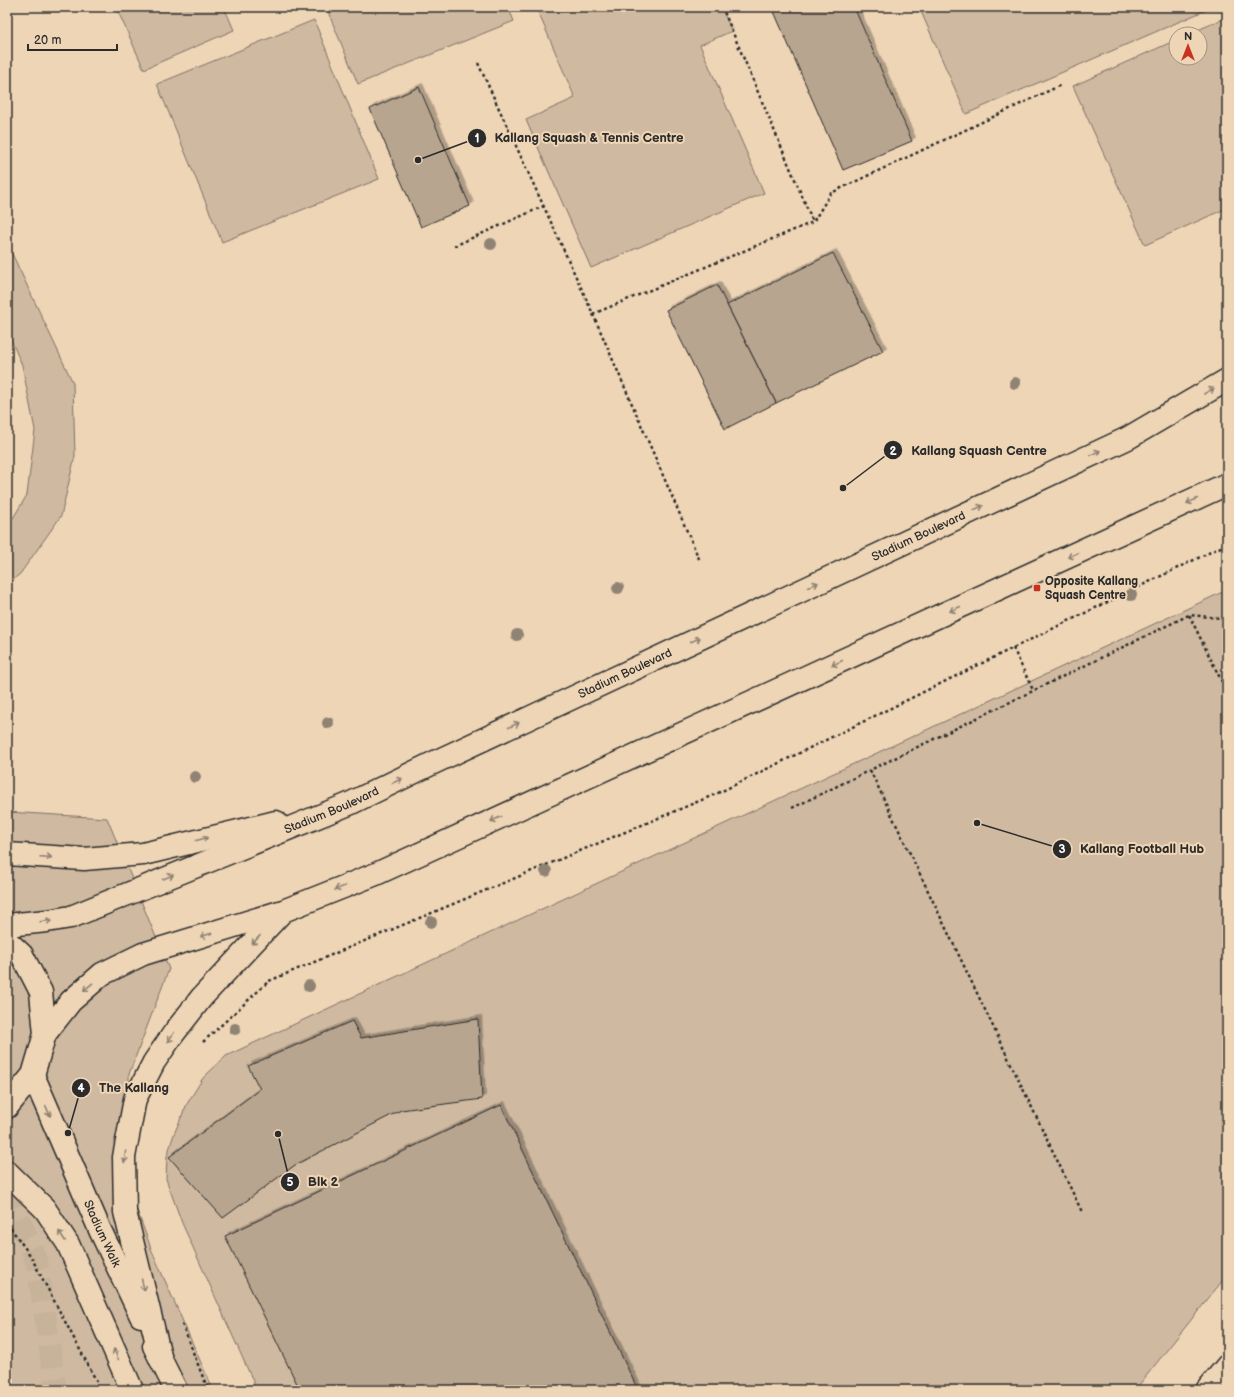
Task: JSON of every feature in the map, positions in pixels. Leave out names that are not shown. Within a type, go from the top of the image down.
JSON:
[{"type":"street","name":"Stadium Boulevard","points":[[7,925],[71,917],[349,804],[448,756],[1128,438],[1227,380]]},
{"type":"street","points":[[45,1034],[71,1001],[102,974],[143,954],[283,911],[383,871],[1227,484]]},
{"type":"street","points":[[7,854],[84,859],[143,854],[349,804]]},
{"type":"street","points":[[161,1360],[125,1212],[124,1157],[135,1099],[162,1050],[202,997],[283,911]]},
{"type":"street","points":[[7,941],[22,955],[41,992],[45,1034],[33,1075],[7,1107]]},
{"type":"street","name":"Stadium Walk","points":[[33,1075],[100,1230],[176,1390]]},
{"type":"street","points":[[7,1172],[45,1209],[68,1244],[132,1390]]},
{"type":"street","points":[[1207,1390],[1227,1366]]},
{"type":"path","points":[[722,7],[812,222]]},
{"type":"path","points":[[478,63],[593,314],[700,561]]},
{"type":"path","points":[[593,314],[812,222],[831,194],[1061,85]]},
{"type":"path","points":[[454,246],[544,206]]},
{"type":"path","points":[[200,1044],[269,981],[716,794],[1227,544]]},
{"type":"path","points":[[792,808],[1189,615],[1221,618],[1227,623]]},
{"type":"path","points":[[1189,615],[1227,692]]},
{"type":"path","points":[[1013,648],[1033,690]]},
{"type":"path","points":[[870,770],[1082,1212]]},
{"type":"path","points":[[7,1223],[30,1255],[101,1390]]},
{"type":"path","points":[[180,1319],[208,1390]]},
{"type":"shaded area","points":[[116,7],[224,7],[234,30],[144,69]]},
{"type":"shaded area","points":[[326,7],[508,7],[514,21],[358,84]]},
{"type":"shaded area","points":[[536,7],[721,7],[732,31],[700,45],[764,193],[591,268],[526,120],[575,98]]},
{"type":"shaded area","points":[[919,7],[1213,7],[1168,26],[966,114]]},
{"type":"shaded area","points":[[1227,17],[1227,208],[1145,245],[1073,86],[1168,44],[1168,66],[1208,66],[1207,26]]},
{"type":"shaded area","points":[[314,20],[379,179],[222,242],[157,84]]},
{"type":"shaded area","points":[[7,243],[73,383],[75,456],[61,516],[20,574],[7,584],[7,528],[27,495],[35,430],[22,365],[7,331]]},
{"type":"shaded area","points":[[1227,590],[1227,1275],[1135,1390],[257,1390],[182,1223],[166,1179],[167,1156],[174,1134],[187,1104],[203,1078],[226,1056]]},
{"type":"shaded area","points":[[7,812],[107,818],[169,969],[129,1074],[130,1191],[152,1251],[213,1390],[7,1390]]},
{"type":"building","points":[[772,7],[854,7],[912,141],[843,170]]},
{"type":"building","points":[[419,87],[470,206],[421,227],[370,109]]},
{"type":"building","points":[[833,253],[883,351],[776,403],[727,305]]},
{"type":"building","points":[[717,285],[776,403],[725,429],[666,310]]},
{"type":"building","points":[[478,1019],[482,1099],[401,1110],[295,1165],[223,1218],[169,1157],[260,1089],[248,1066],[352,1021],[361,1038]]},
{"type":"building","points":[[501,1105],[638,1390],[300,1390],[225,1236]]},
{"type":"tunnel","points":[[7,1187],[37,1263],[56,1390]]},
{"type":"place","name":"Kallang Squash & Tennis Centre","points":[[418,160]]},
{"type":"place","name":"Kallang Squash Centre","points":[[843,488]]},
{"type":"place","name":"Opposite Kallang Squash Centre","points":[[1037,588]]},
{"type":"place","name":"Kallang Football Hub","points":[[977,823]]},
{"type":"place","name":"The Kallang","points":[[68,1133]]},
{"type":"place","name":"Blk 2","points":[[278,1134]]}]
